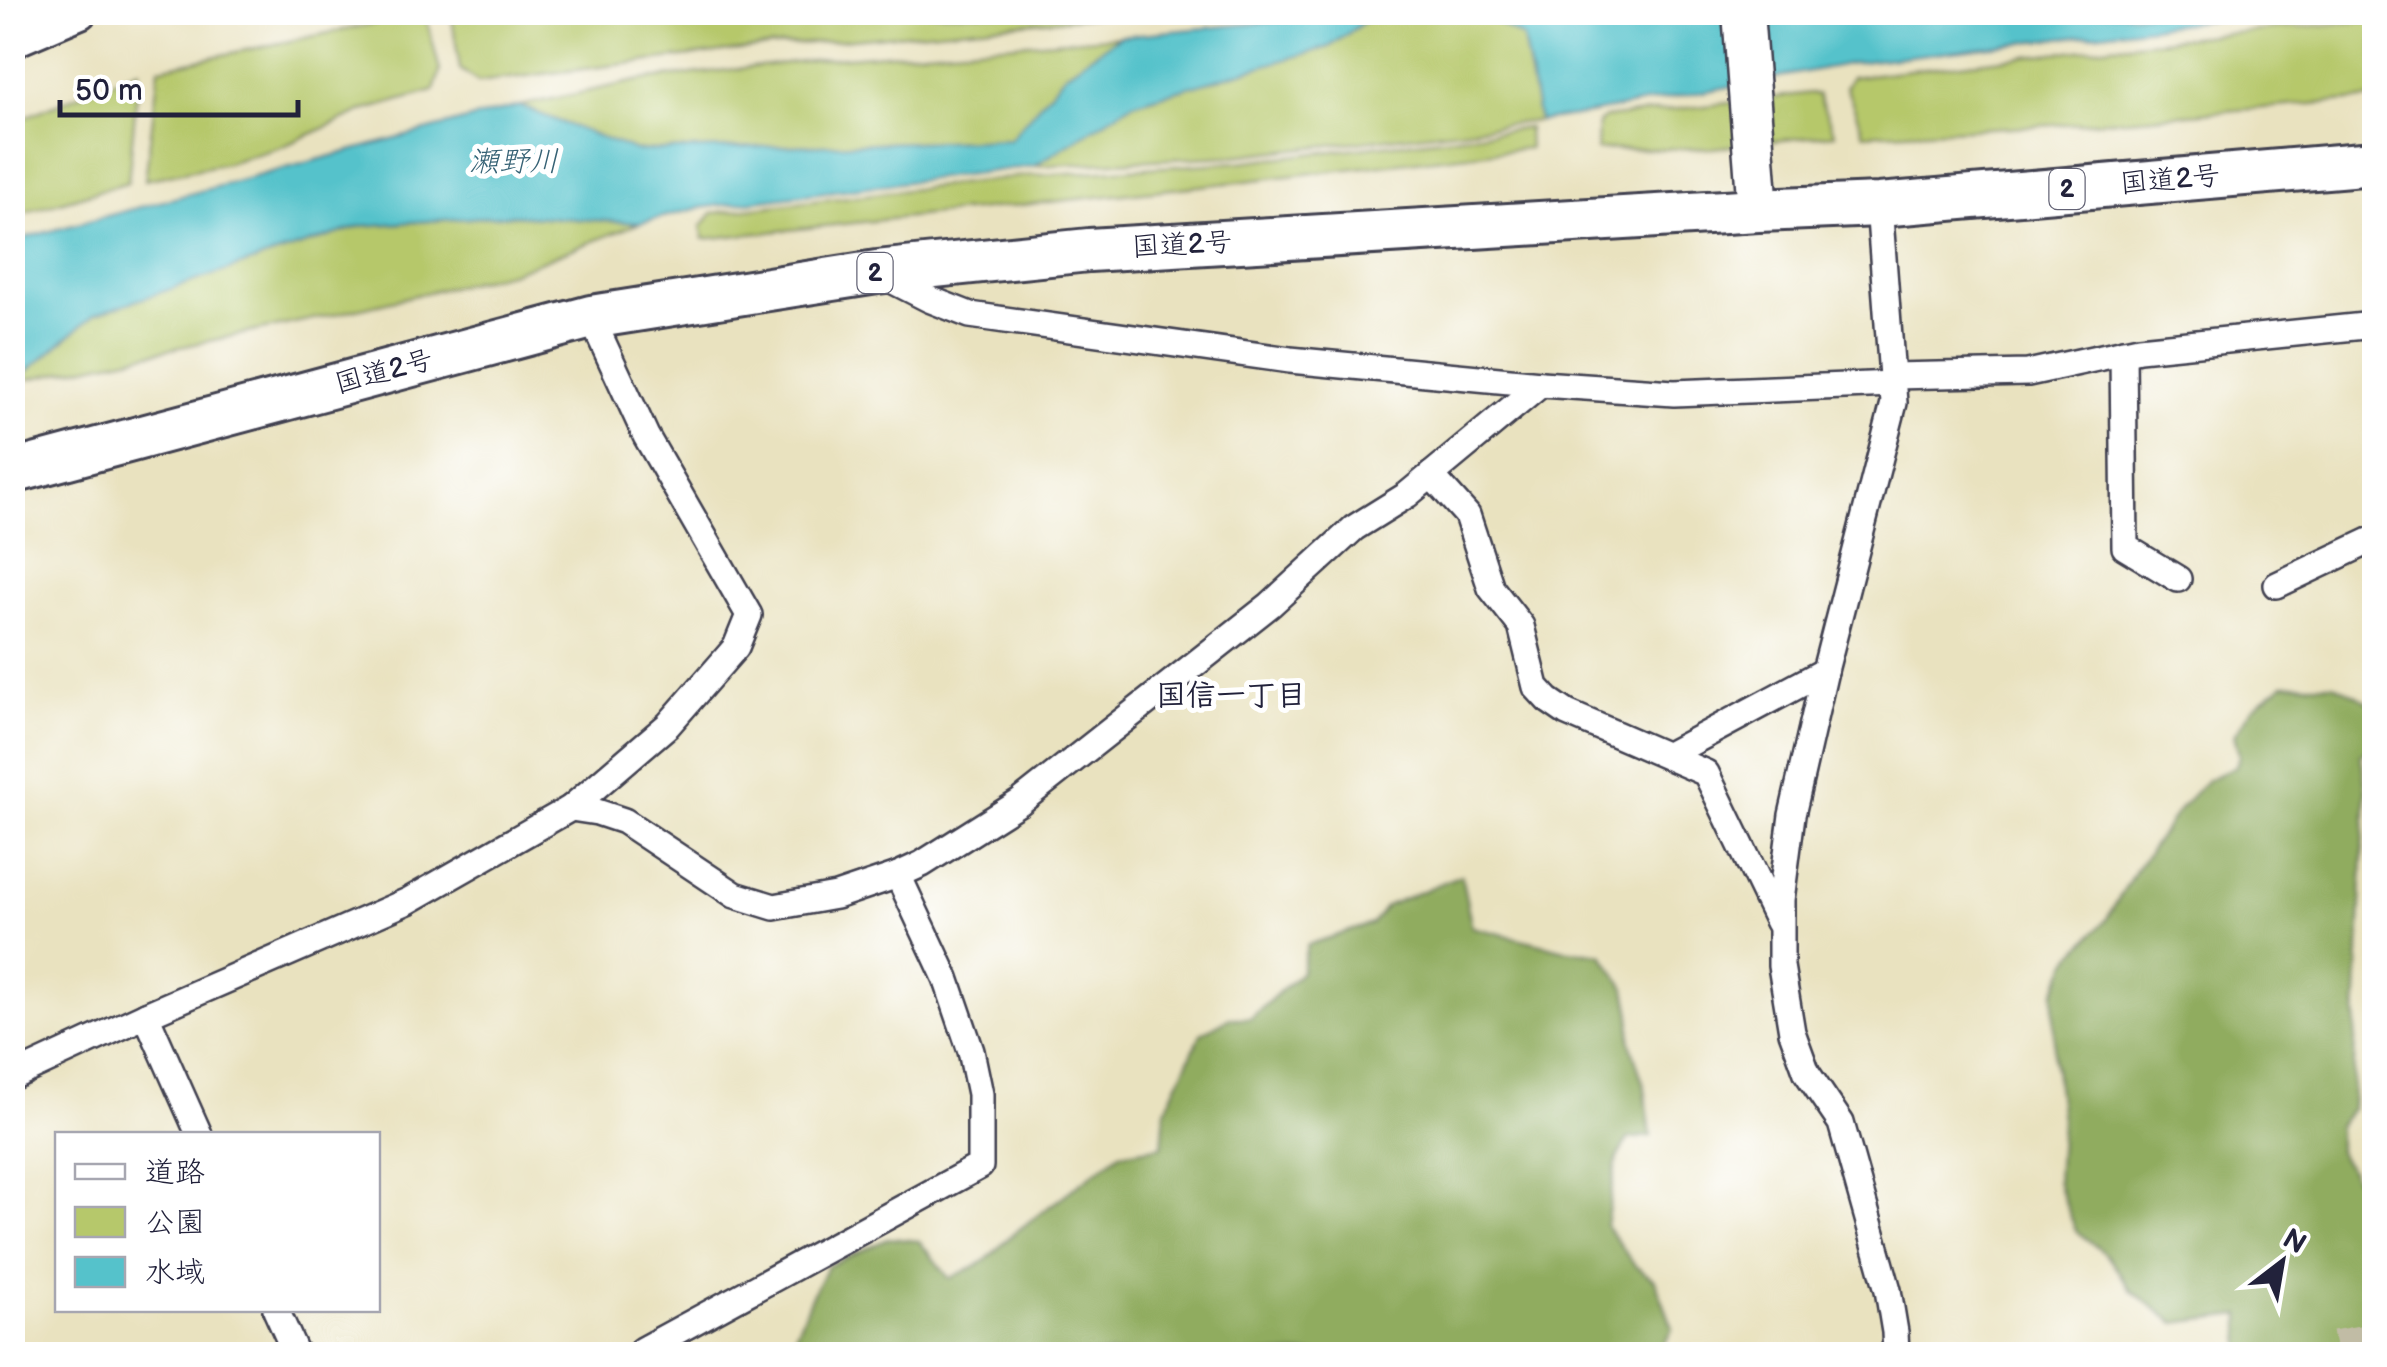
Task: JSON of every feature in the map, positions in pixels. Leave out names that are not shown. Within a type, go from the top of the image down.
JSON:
[{"type":"highway","name":"国道2号","points":[[12,472],[591,317],[877,272],[1088,250],[1879,205],[2374,163]]},
{"type":"main road","points":[[1744,12],[1758,210]]},
{"type":"street","points":[[12,40],[80,12]]},
{"type":"street","points":[[1879,205],[1894,403],[1792,815],[1781,900],[1780,966],[1792,1032],[1808,1073],[1842,1123],[1888,1290],[1896,1354]]},
{"type":"street","points":[[877,272],[970,315],[1290,360],[1674,394],[2028,374],[2138,349],[2374,326]]},
{"type":"street","points":[[12,1077],[408,901],[571,808],[668,725],[736,647],[750,615],[646,436],[591,317]]},
{"type":"street","points":[[2123,352],[2125,547],[2178,579]]},
{"type":"street","points":[[571,808],[624,821],[735,895],[774,908],[836,896],[898,875],[1020,802],[1270,606],[1354,528],[1407,495],[1541,384]]},
{"type":"street","points":[[1431,475],[1468,516],[1491,588],[1521,626],[1536,687],[1568,714],[1706,772],[1781,928]]},
{"type":"street","points":[[2277,585],[2374,540]]},
{"type":"street","points":[[1668,756],[1825,671]]},
{"type":"street","points":[[644,1354],[642,1350],[980,1166],[980,1094],[971,1051],[946,978],[898,875]]},
{"type":"street","points":[[146,1015],[198,1132]]},
{"type":"street","points":[[277,1312],[296,1354]]},
{"type":"green space","points":[[451,12],[1129,13],[756,48],[478,82],[460,69]]},
{"type":"green space","points":[[425,13],[440,71],[434,91],[366,110],[281,147],[145,180],[159,68]]},
{"type":"green space","points":[[1376,13],[1481,13],[1523,38],[1539,121],[1234,156],[1034,166],[1133,103],[1329,47]]},
{"type":"green space","points":[[2374,20],[2374,99],[2054,125],[1864,134],[1846,87],[1851,77],[2170,39]]},
{"type":"green space","points":[[1120,36],[1066,73],[1011,139],[636,151],[519,106],[641,80],[820,59]]},
{"type":"green space","points":[[139,70],[128,182],[13,216],[13,122]]},
{"type":"green space","points":[[1818,95],[1835,134],[1714,148],[1597,150],[1598,123],[1605,118]]},
{"type":"green space","points":[[1528,128],[1529,148],[704,239],[701,227],[712,213],[1025,176],[1238,162]]},
{"type":"green space","points":[[511,215],[640,223],[513,272],[15,382],[95,314],[361,226]]},
{"type":"green space","points":[[2283,684],[2334,684],[2374,705],[2374,746],[2361,755],[2366,792],[2352,1109],[2338,1126],[2338,1151],[2354,1177],[2374,1188],[2374,1354],[2241,1354],[2241,1315],[2175,1323],[2131,1290],[2107,1255],[2076,1231],[2057,1181],[2061,1120],[2054,1060],[2054,993],[2071,957],[2106,920],[2180,808],[2207,780],[2236,766],[2239,755],[2234,735],[2253,707]]},
{"type":"green space","points":[[1461,875],[1472,927],[1562,949],[1602,954],[1626,989],[1631,1014],[1630,1042],[1645,1089],[1651,1136],[1628,1139],[1617,1158],[1606,1226],[1635,1266],[1655,1280],[1673,1328],[1659,1354],[787,1354],[828,1266],[889,1238],[919,1241],[950,1279],[985,1261],[1013,1234],[1120,1153],[1162,1146],[1165,1110],[1201,1034],[1230,1018],[1251,1018],[1301,972],[1307,945],[1372,924],[1386,906]]},
{"type":"water","name":"瀬野川","points":[[1326,13],[1376,13],[1329,47],[1133,103],[1034,166],[699,208],[640,223],[511,215],[361,226],[95,314],[13,383],[13,241],[519,106],[636,151],[1010,139],[1066,73],[1120,36],[1320,17]]},
{"type":"water","points":[[1482,13],[2268,13],[1852,63],[1539,121],[1523,38]]},
{"type":"tunnel","points":[[2337,1354],[2374,1347]]},
{"type":"district","name":"国信一丁目","points":[[1231,696]]}]
